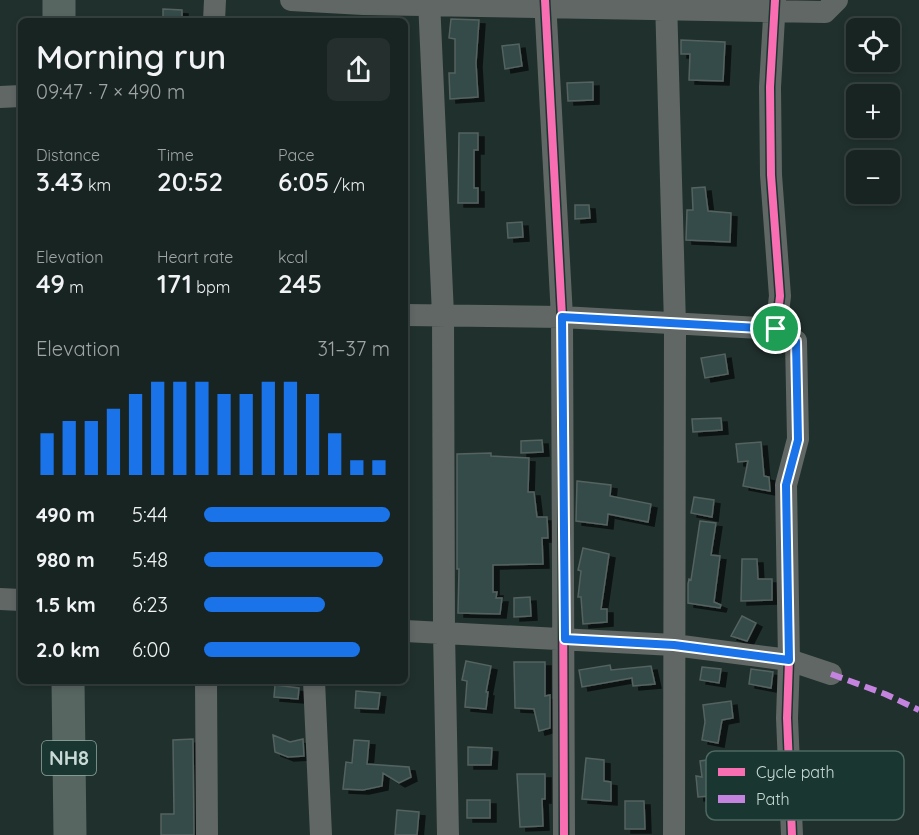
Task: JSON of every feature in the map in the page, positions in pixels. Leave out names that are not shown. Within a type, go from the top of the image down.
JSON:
[{"type":"highway","points":[[59,0],[59,18]]},
{"type":"highway","name":"NH8","points":[[68,684],[70,835]]},
{"type":"street","points":[[214,18],[215,0]]},
{"type":"street","points":[[291,0],[324,8],[429,2],[774,6],[825,12],[837,0]]},
{"type":"street","points":[[429,2],[443,315],[444,632],[448,835]]},
{"type":"street","points":[[545,4],[562,317],[564,835]]},
{"type":"street","points":[[666,5],[675,325],[674,835]]},
{"type":"street","points":[[774,6],[770,98],[771,175],[780,296],[776,329]]},
{"type":"street","points":[[0,97],[18,96]]},
{"type":"street","points":[[408,315],[562,317],[776,329],[796,341],[798,440],[786,485],[788,751]]},
{"type":"street","points":[[0,599],[18,600]]},
{"type":"street","points":[[408,631],[674,645],[789,660],[831,674]]},
{"type":"street","points":[[206,684],[207,835]]},
{"type":"street","points":[[314,684],[321,835]]},
{"type":"street","points":[[791,820],[792,835]]},
{"type":"building","points":[[163,9],[182,10],[182,18],[163,18]]},
{"type":"building","points":[[451,19],[479,20],[476,63],[478,97],[450,99],[449,73],[455,73],[455,39],[449,38]]},
{"type":"building","points":[[681,40],[725,42],[723,81],[689,80],[690,54],[681,54]]},
{"type":"building","points":[[519,44],[522,66],[505,69],[502,46]]},
{"type":"building","points":[[593,82],[593,100],[568,101],[567,83]]},
{"type":"building","points":[[459,133],[478,133],[478,150],[474,150],[474,188],[478,188],[478,203],[458,203]]},
{"type":"building","points":[[705,187],[708,211],[731,213],[730,242],[686,240],[687,210],[693,210],[692,188]]},
{"type":"building","points":[[575,205],[589,205],[590,218],[575,219]]},
{"type":"building","points":[[522,222],[523,237],[508,238],[507,223]]},
{"type":"building","points":[[725,354],[728,374],[705,378],[701,358]]},
{"type":"building","points":[[721,418],[722,430],[693,432],[692,419]]},
{"type":"building","points":[[542,440],[543,452],[521,453],[521,441]]},
{"type":"building","points":[[761,442],[764,476],[769,477],[770,491],[743,486],[748,461],[738,462],[736,444]]},
{"type":"building","points":[[491,453],[491,456],[529,458],[528,492],[534,492],[537,517],[547,517],[548,538],[542,538],[543,564],[493,565],[493,592],[497,592],[496,598],[502,598],[500,614],[458,613],[457,454]]},
{"type":"building","points":[[577,481],[611,485],[610,496],[651,504],[648,522],[608,514],[607,525],[576,521]]},
{"type":"building","points":[[694,497],[714,500],[712,517],[691,513]]},
{"type":"building","points":[[700,521],[716,523],[711,555],[720,556],[714,602],[721,605],[720,608],[688,603],[688,584],[689,579],[691,580]]},
{"type":"building","points":[[583,548],[609,554],[601,609],[607,609],[607,622],[583,624],[581,597],[578,597],[581,571],[578,570]]},
{"type":"building","points":[[742,559],[757,559],[758,579],[772,579],[772,600],[741,601]]},
{"type":"building","points":[[530,597],[531,616],[514,617],[514,598]]},
{"type":"building","points":[[742,616],[756,623],[747,641],[731,636]]},
{"type":"building","points":[[466,661],[491,666],[486,692],[488,692],[486,709],[465,707],[467,681],[462,680]]},
{"type":"building","points":[[514,662],[545,662],[545,696],[550,695],[550,728],[539,731],[534,709],[515,708]]},
{"type":"building","points":[[610,665],[611,670],[651,666],[655,684],[633,686],[632,678],[582,687],[579,670]]},
{"type":"building","points":[[702,667],[721,669],[719,683],[700,680]]},
{"type":"building","points":[[751,669],[773,672],[771,688],[749,684]]},
{"type":"building","points":[[275,685],[299,688],[298,699],[274,697]]},
{"type":"building","points":[[356,691],[380,693],[378,709],[355,708]]},
{"type":"building","points":[[731,701],[733,718],[722,720],[718,743],[702,740],[705,722],[703,705]]},
{"type":"building","points":[[273,735],[290,742],[303,739],[304,756],[288,757],[275,752]]},
{"type":"building","points":[[193,739],[194,835],[161,835],[161,814],[174,814],[173,740]]},
{"type":"building","points":[[354,740],[369,741],[367,764],[409,767],[411,777],[399,783],[383,773],[382,786],[363,790],[343,789],[346,762],[352,763]]},
{"type":"building","points":[[468,747],[492,748],[491,765],[468,765]]},
{"type":"building","points":[[586,758],[604,760],[604,781],[611,782],[611,801],[582,799]]},
{"type":"building","points":[[706,760],[706,796],[698,797],[696,776],[702,777],[700,761]]},
{"type":"building","points":[[517,774],[545,774],[545,799],[542,799],[543,826],[520,827]]},
{"type":"building","points":[[467,800],[490,800],[490,818],[467,818]]},
{"type":"building","points":[[625,801],[644,801],[645,829],[625,829]]},
{"type":"building","points":[[397,810],[419,812],[417,835],[395,835]]},
{"type":"marked path","points":[[831,674],[885,694],[919,710]]},
{"type":"cycle path","points":[[545,0],[562,317],[564,835]]},
{"type":"cycle path","points":[[775,0],[770,87],[771,175],[780,296],[776,329],[796,341],[798,439],[786,485],[788,751]]},
{"type":"cycle path","points":[[791,820],[792,835]]},
{"type":"route","points":[[562,317],[776,329],[796,341],[798,440],[786,485],[789,660],[674,645],[565,639],[562,317]]}]
